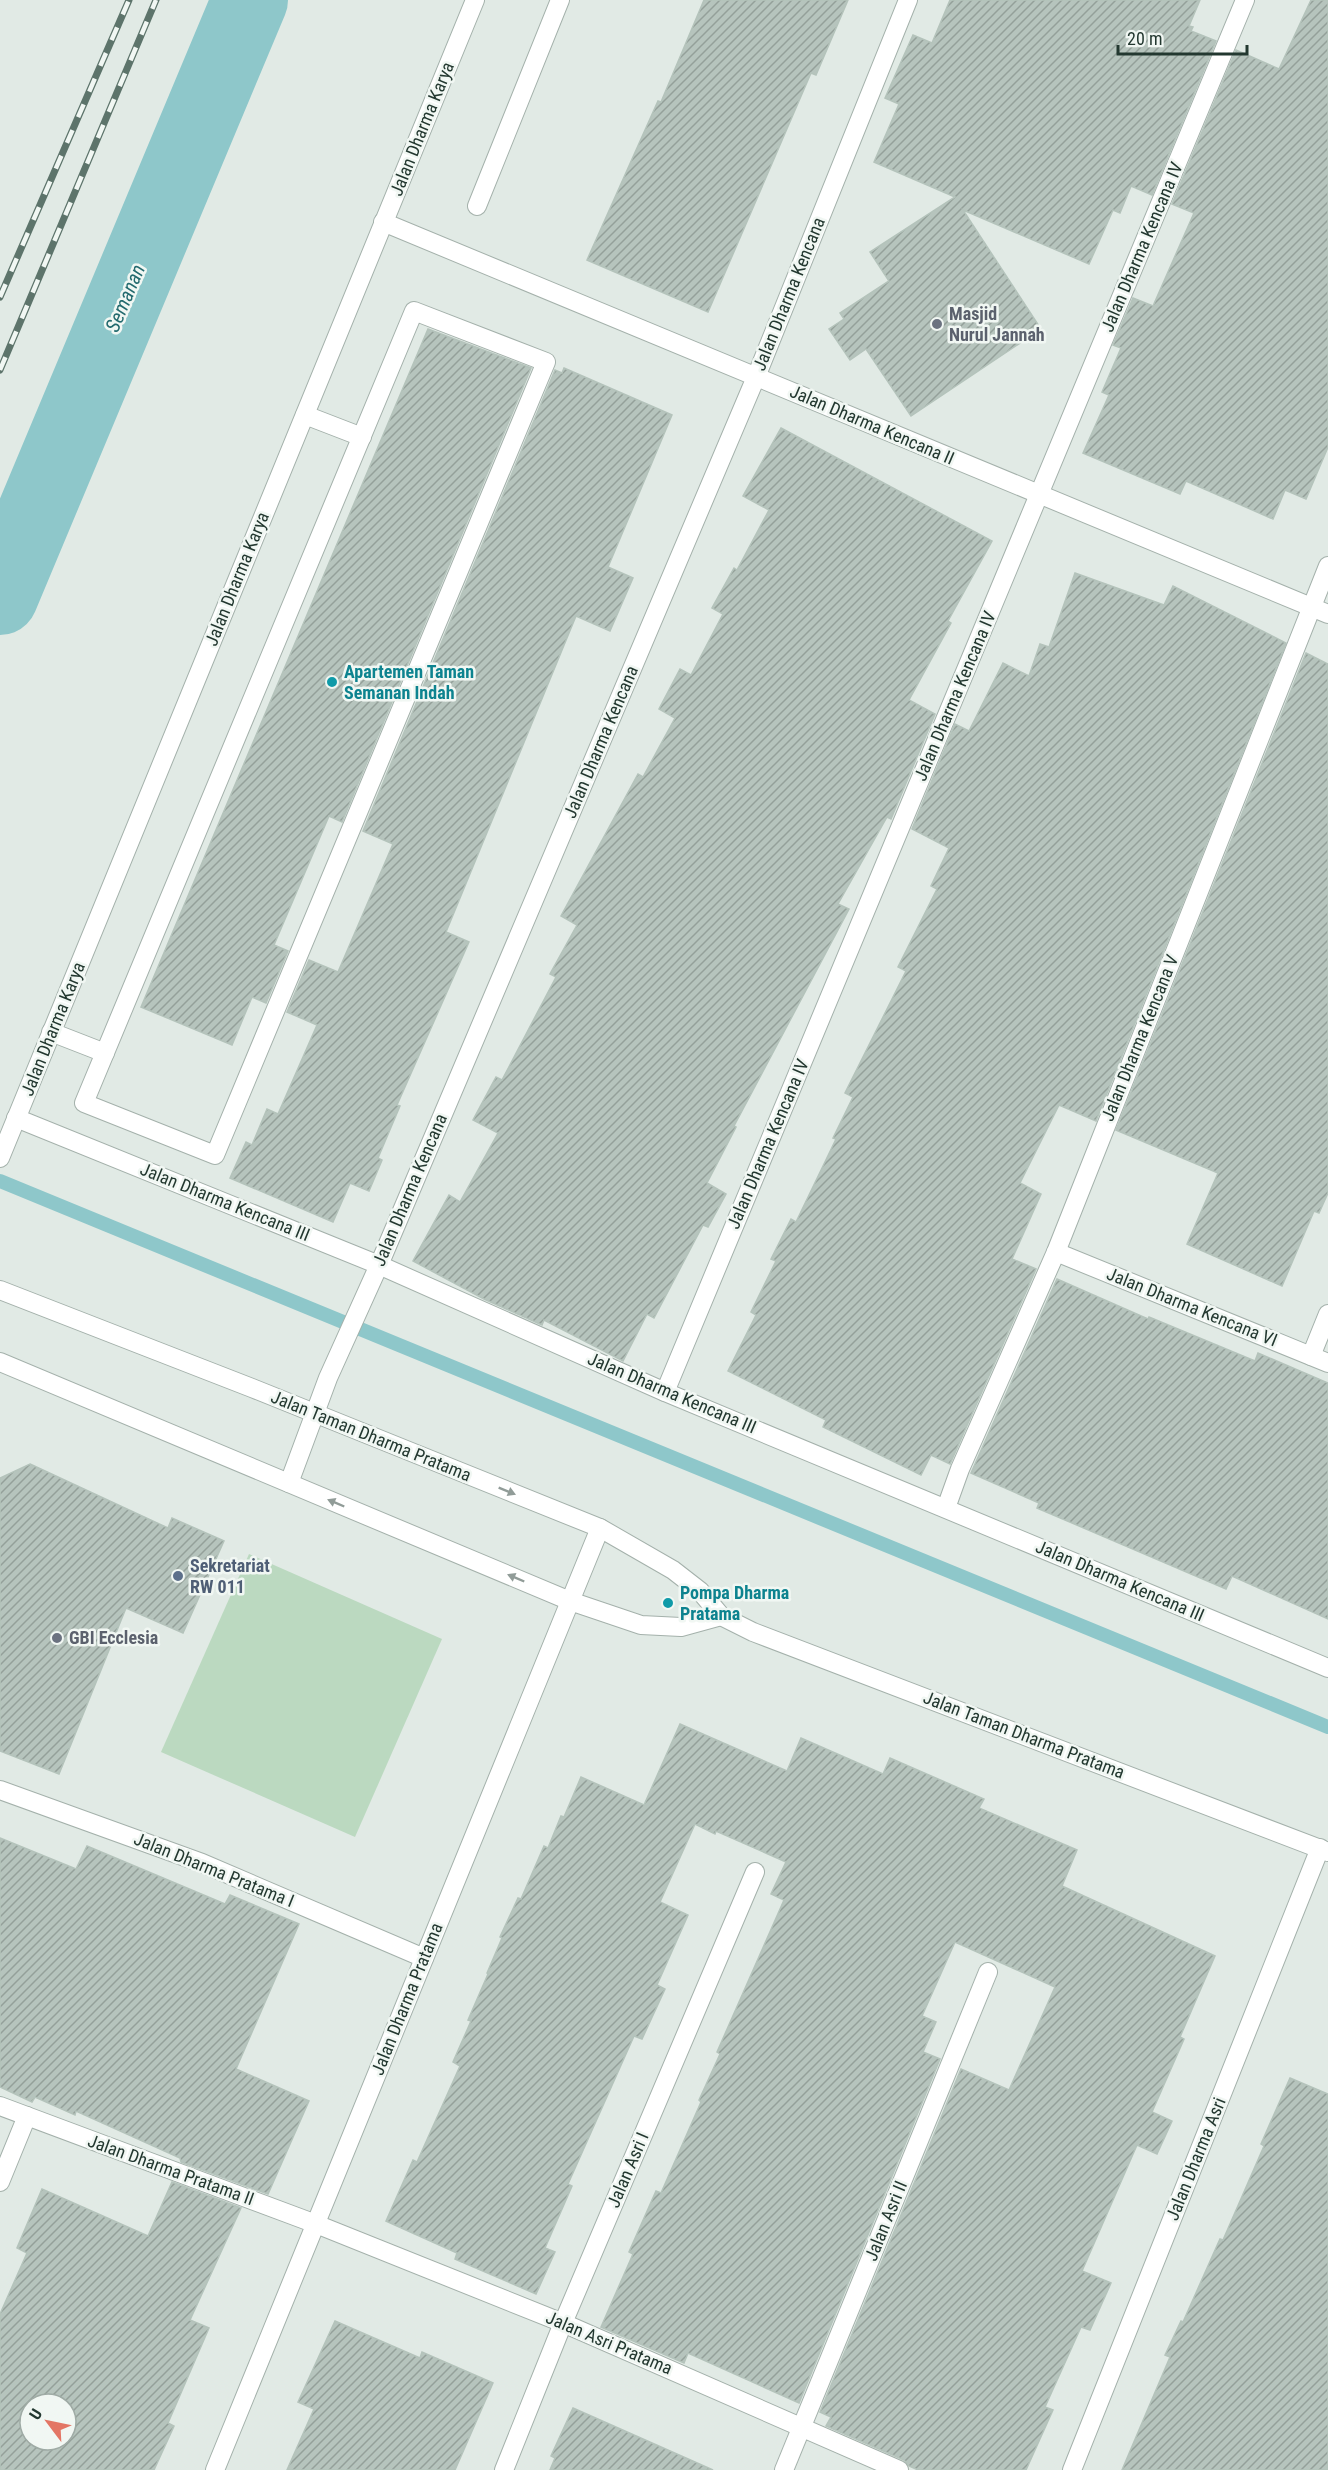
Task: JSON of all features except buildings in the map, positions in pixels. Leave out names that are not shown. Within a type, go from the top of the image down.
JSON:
[{"type":"street","name":"Jalan Dharma Karya","points":[[0,1158],[475,0]]},
{"type":"street","points":[[477,206],[560,0]]},
{"type":"street","name":"Jalan Dharma Kencana","points":[[289,1483],[328,1378],[756,377],[908,0]]},
{"type":"street","name":"Jalan Dharma Kencana IV","points":[[665,1392],[1245,0]]},
{"type":"street","name":"Jalan Dharma Kencana II","points":[[383,222],[1328,614]]},
{"type":"street","points":[[414,311],[546,362],[215,1155],[84,1103],[105,1053],[414,311]]},
{"type":"street","points":[[305,415],[362,437]]},
{"type":"street","name":"Jalan Dharma Kencana V","points":[[946,1508],[960,1469],[1056,1252],[1310,606],[1328,566]]},
{"type":"street","points":[[51,1032],[105,1053]]},
{"type":"street","name":"Jalan Dharma Kencana III","points":[[16,1118],[377,1267],[665,1392],[1328,1668]]},
{"type":"street","name":"Jalan Dharma Kencana VI","points":[[1056,1252],[1328,1363]]},
{"type":"street","name":"Jalan Taman Dharma Pratama","points":[[0,1290],[600,1528],[673,1570],[700,1591],[721,1616],[753,1632],[1324,1850]]},
{"type":"street","points":[[1311,1356],[1328,1314]]},
{"type":"street","points":[[0,1362],[570,1601],[641,1625],[681,1627],[721,1616]]},
{"type":"street","name":"Jalan Dharma Pratama","points":[[215,2470],[600,1528]]},
{"type":"street","name":"Jalan Dharma Pratama I","points":[[0,1790],[202,1863],[424,1958]]},
{"type":"street","name":"Jalan Dharma Asri","points":[[1072,2470],[1324,1850]]},
{"type":"street","name":"Jalan Asri I","points":[[504,2470],[563,2323],[755,1872]]},
{"type":"street","name":"Jalan Asri II","points":[[784,2470],[988,1972]]},
{"type":"street","name":"Jalan Dharma Pratama II","points":[[0,2106],[316,2224]]},
{"type":"street","points":[[0,2182],[27,2116]]},
{"type":"street","name":"Jalan Asri Pratama","points":[[316,2224],[563,2323],[899,2470]]},
{"type":"green space","points":[[249,1554],[442,1639],[355,1837],[161,1752]]},
{"type":"waterway","name":"Semanan","points":[[0,597],[250,0]]},
{"type":"waterway","points":[[0,1181],[1328,1727]]},
{"type":"railway","points":[[0,297],[129,0]]},
{"type":"railway","points":[[0,370],[156,0]]},
{"type":"place","name":"Masjid Nurul Jannah","points":[[937,324]]},
{"type":"place","name":"Apartemen Taman Semanan Indah","points":[[332,682]]},
{"type":"place","name":"Sekretariat RW 011","points":[[178,1576]]},
{"type":"place","name":"Pompa Dharma Pratama","points":[[668,1603]]},
{"type":"place","name":"GBI Ecclesia","points":[[57,1638]]}]
